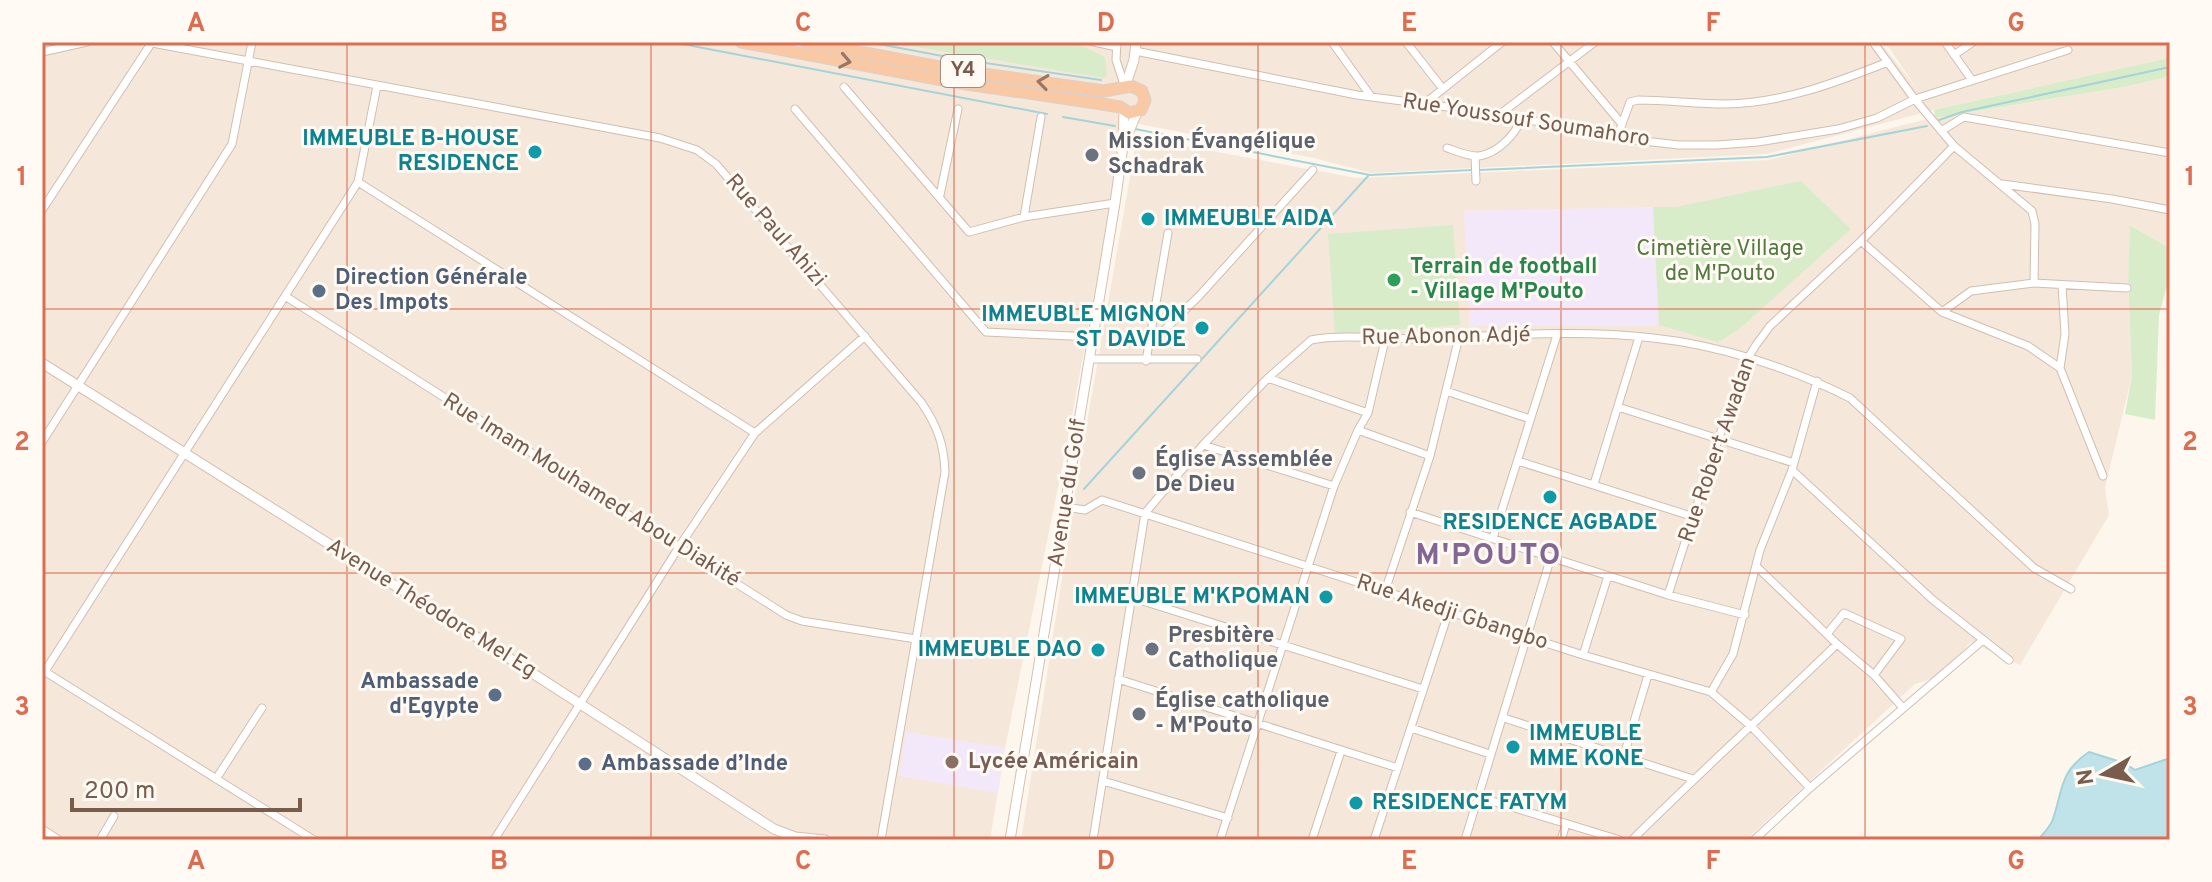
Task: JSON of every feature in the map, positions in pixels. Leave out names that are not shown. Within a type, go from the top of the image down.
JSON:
[{"type":"highway","name":"Y4","points":[[741,42],[953,82],[1122,109]]},
{"type":"highway","name":"Y4","points":[[806,42],[956,70],[1104,91],[1123,88]]},
{"type":"highway","points":[[1123,88],[1139,88],[1145,100],[1137,112],[1122,109],[1117,98],[1123,88]]},
{"type":"main road","points":[[1123,88],[1135,51]]},
{"type":"main road","points":[[1135,51],[1139,88]]},
{"type":"main road","name":"Avenue du Golf","points":[[1010,840],[1115,203],[1123,146],[1122,109]]},
{"type":"main road","name":"Avenue du Golf","points":[[1123,146],[1137,112]]},
{"type":"main road","name":"Avenue Théodore Mel Eg","points":[[42,363],[774,829],[794,838],[825,840]]},
{"type":"street","points":[[42,52],[87,42]]},
{"type":"street","points":[[42,442],[232,144],[252,42]]},
{"type":"street","points":[[1094,42],[1117,44],[1116,60],[1123,88]]},
{"type":"street","points":[[1332,42],[1370,95]]},
{"type":"street","points":[[1406,42],[1443,89]]},
{"type":"street","points":[[1481,42],[1489,52]]},
{"type":"street","points":[[1424,104],[1502,42]]},
{"type":"street","points":[[1553,42],[1621,123]]},
{"type":"street","points":[[1500,114],[1595,42]]},
{"type":"street","points":[[1873,42],[1954,146],[2032,211],[2035,224],[2034,283]]},
{"type":"street","points":[[1945,42],[1972,80]]},
{"type":"street","points":[[1954,55],[1973,42]]},
{"type":"street","points":[[42,210],[148,44]]},
{"type":"street","name":"Rue Paul Ahizi","points":[[148,44],[249,60],[660,138],[697,150],[716,164],[865,336],[933,420],[945,452],[945,472],[881,840]]},
{"type":"street","name":"Rue Youssouf Soumahoro","points":[[1135,51],[1357,95],[1500,114],[1617,138],[1679,145],[1758,142],[1838,129],[1877,118],[1915,99],[2068,50]]},
{"type":"street","points":[[1617,138],[1630,102],[1729,104],[1773,99],[1826,86],[1888,62]]},
{"type":"street","points":[[314,840],[43,670],[358,182],[377,86]]},
{"type":"street","points":[[844,87],[969,232],[1024,217],[1115,203]]},
{"type":"street","points":[[795,109],[986,332],[1093,337]]},
{"type":"street","points":[[940,195],[958,109]]},
{"type":"street","points":[[1024,217],[1041,117]]},
{"type":"street","points":[[1941,131],[1964,117],[2170,153]]},
{"type":"street","points":[[1447,148],[1475,156],[1491,151],[1516,132],[1522,118]]},
{"type":"street","name":"Rue Robert Awadan","points":[[1668,595],[1748,358],[1770,326],[1861,241],[1954,146]]},
{"type":"street","points":[[1475,156],[1476,173]]},
{"type":"street","points":[[1148,346],[1199,296],[1313,170]]},
{"type":"street","points":[[358,182],[755,433]]},
{"type":"street","points":[[2002,184],[2170,210]]},
{"type":"street","points":[[1146,361],[1168,233]]},
{"type":"street","points":[[1861,241],[1942,312],[2028,346],[2060,368]]},
{"type":"street","points":[[1942,312],[1971,291],[2034,283],[2127,288]]},
{"type":"street","points":[[2062,285],[2065,334],[2060,368],[2103,476]]},
{"type":"street","name":"Rue Imam Mouhamed Abou Diakité","points":[[285,296],[794,619],[916,639]]},
{"type":"street","points":[[1493,538],[1557,335]]},
{"type":"street","name":"Rue Abonon Adjé","points":[[1145,513],[1203,445],[1268,378],[1311,340],[1557,335],[1639,337],[1670,340],[1748,358],[1817,381],[1850,398],[2034,568],[2071,589]]},
{"type":"street","points":[[494,840],[679,547],[755,433],[865,336]]},
{"type":"street","points":[[1385,591],[1430,456],[1459,337]]},
{"type":"street","points":[[1594,484],[1639,337]]},
{"type":"street","points":[[1220,840],[1334,486],[1368,413],[1385,340]]},
{"type":"street","points":[[1090,359],[1197,359]]},
{"type":"street","points":[[1268,378],[1368,413]]},
{"type":"street","points":[[1711,692],[1733,654],[1760,550],[1793,466],[1817,381]]},
{"type":"street","points":[[1446,391],[1530,419]]},
{"type":"street","points":[[1618,407],[1793,466],[1933,600],[2009,660]]},
{"type":"street","points":[[1358,430],[1430,456]]},
{"type":"street","points":[[1203,445],[1334,486]]},
{"type":"street","points":[[1518,461],[1694,517]]},
{"type":"street","name":"Rue Akedji Gbangbo","points":[[1065,507],[1085,510],[1102,500],[1583,655],[1711,692],[1752,727],[1810,788]]},
{"type":"street","points":[[1410,512],[1668,595],[1745,615]]},
{"type":"street","points":[[1093,840],[1145,513]]},
{"type":"street","points":[[1465,840],[1551,557]]},
{"type":"street","points":[[1757,567],[1874,675],[1903,708]]},
{"type":"street","points":[[1583,655],[1608,576]]},
{"type":"street","points":[[1130,597],[1423,689]]},
{"type":"street","points":[[1374,840],[1449,611]]},
{"type":"street","points":[[1827,634],[1844,613],[1901,639],[1874,675]]},
{"type":"street","points":[[1754,840],[1983,640]]},
{"type":"street","points":[[1632,840],[1837,644]]},
{"type":"street","points":[[1624,755],[1648,675]]},
{"type":"street","points":[[1118,679],[1398,768]]},
{"type":"street","points":[[216,779],[262,708]]},
{"type":"street","points":[[1504,718],[1693,779]]},
{"type":"street","points":[[1411,728],[1490,754]]},
{"type":"street","points":[[1312,840],[1341,751]]},
{"type":"street","points":[[1103,781],[1228,818]]},
{"type":"street","points":[[1479,797],[1620,840]]},
{"type":"street","points":[[100,840],[114,816]]},
{"type":"street","points":[[1561,840],[1566,824]]},
{"type":"street","points":[[42,829],[59,840]]},
{"type":"shaded area","points":[[42,42],[1880,42],[1918,90],[1885,42],[2169,42],[2166,59],[1934,110],[1767,154],[1371,173],[1314,158],[1129,122],[1122,142],[990,840],[42,840]]},
{"type":"shaded area","name":"M'POUTO","points":[[2170,75],[2170,248],[2131,225],[2128,281],[2132,375],[2105,488],[2109,515],[2020,665],[1971,642],[1941,676],[1915,684],[1746,840],[1021,840],[1082,451],[1137,137],[1356,178],[1768,160],[1919,121],[2124,87]]},
{"type":"shaded area","points":[[1653,207],[1659,325],[1470,326],[1464,211]]},
{"type":"shaded area","name":"Lycée Américain","points":[[906,732],[1005,748],[998,793],[899,776]]},
{"type":"green space","points":[[885,42],[1067,42],[1105,57],[1107,75],[1104,78]]},
{"type":"green space","points":[[2170,42],[2170,75],[2166,77],[2124,87],[1935,118],[1934,110],[2165,59]]},
{"type":"green space","name":"Cimetière Village de M'Pouto","points":[[1801,181],[1851,229],[1738,330],[1718,342],[1659,325],[1653,207],[1676,207]]},
{"type":"green space","name":"Terrain de football - Village M'Pouto","points":[[1453,225],[1460,325],[1335,334],[1328,234]]},
{"type":"green space","points":[[2130,225],[2170,248],[2170,275],[2159,315],[2155,420],[2125,414],[2132,375],[2128,281]]},
{"type":"water","points":[[2089,752],[2124,763],[2135,770],[2170,758],[2170,840],[2038,840],[2052,822],[2068,774]]},
{"type":"waterway","points":[[672,42],[1047,114]]},
{"type":"waterway","points":[[868,42],[1101,80]]},
{"type":"waterway","points":[[1939,120],[1962,112],[2170,67]]},
{"type":"waterway","points":[[1063,117],[1115,126]]},
{"type":"waterway","points":[[1479,170],[1767,157],[1927,126]]},
{"type":"waterway","points":[[1135,129],[1370,175],[1472,170]]},
{"type":"waterway","points":[[1084,489],[1368,176]]},
{"type":"place","name":"IMMEUBLE B-HOUSE RESIDENCE","points":[[535,152]]},
{"type":"place","name":"Mission Évangélique Schadrak","points":[[1092,155]]},
{"type":"place","name":"IMMEUBLE AIDA","points":[[1148,219]]},
{"type":"place","name":"Terrain de football - Village M'Pouto","points":[[1394,280]]},
{"type":"place","name":"Direction Générale Des Impots","points":[[319,291]]},
{"type":"place","name":"IMMEUBLE MIGNON ST DAVIDE","points":[[1202,328]]},
{"type":"place","name":"Église Assemblée De Dieu","points":[[1139,473]]},
{"type":"place","name":"RESIDENCE AGBADE","points":[[1550,497]]},
{"type":"place","name":"IMMEUBLE M'KPOMAN","points":[[1326,597]]},
{"type":"place","name":"Presbitère Catholique","points":[[1152,649]]},
{"type":"place","name":"IMMEUBLE DAO","points":[[1098,650]]},
{"type":"place","name":"Ambassade d'Egypte","points":[[495,695]]},
{"type":"place","name":"Église catholique - M'Pouto","points":[[1139,714]]},
{"type":"place","name":"IMMEUBLE MME KONE","points":[[1513,747]]},
{"type":"place","name":"Lycée Américain","points":[[952,762]]},
{"type":"place","name":"Ambassade d’Inde","points":[[585,764]]},
{"type":"place","name":"RESIDENCE FATYM","points":[[1356,803]]},
{"type":"district","name":"M'POUTO","points":[[1489,556]]}]
